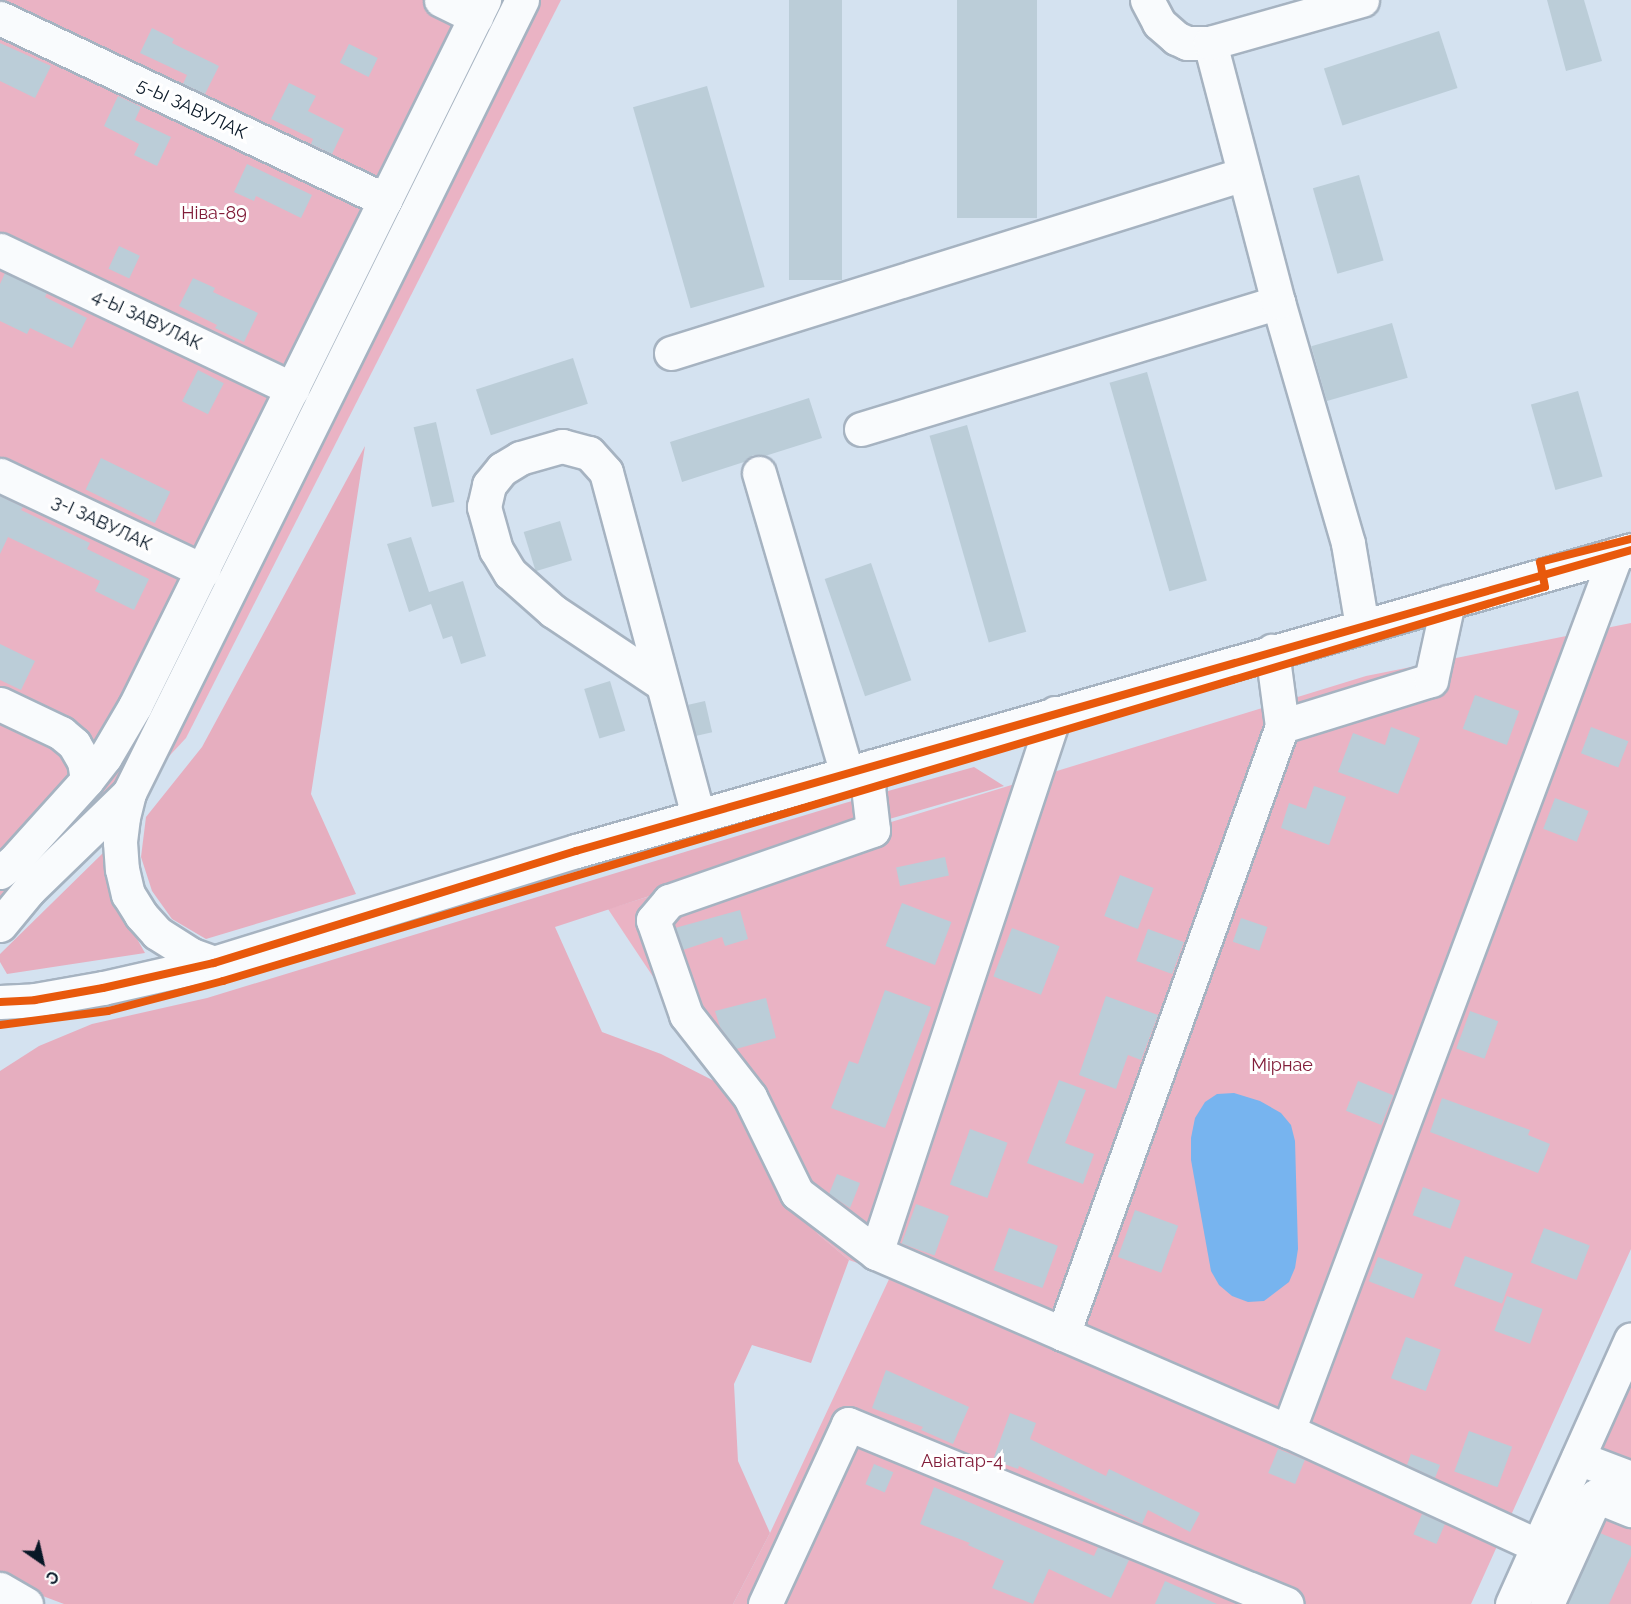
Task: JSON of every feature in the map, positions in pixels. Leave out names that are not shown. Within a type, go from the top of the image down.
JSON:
[{"type":"street","points":[[0,872],[13,862],[105,757],[130,716],[204,571],[480,8],[441,0]]},
{"type":"street","points":[[214,963],[192,955],[157,933],[141,915],[128,894],[122,869],[120,842],[129,793],[522,0]]},
{"type":"street","points":[[1147,0],[1159,23],[1176,38],[1187,43],[1210,43],[1362,0]]},
{"type":"street","name":"5-Ы ЗАВУЛАК","points":[[0,18],[385,200]]},
{"type":"street","points":[[1210,43],[1278,302],[1348,543],[1362,626]]},
{"type":"street","points":[[671,353],[1244,174]]},
{"type":"street","name":"4-Ы ЗАВУЛАК","points":[[0,250],[293,389]]},
{"type":"street","points":[[861,429],[1278,302]]},
{"type":"street","points":[[661,683],[553,611],[510,573],[492,541],[484,507],[489,485],[502,469],[520,458],[562,446],[589,453],[599,461],[610,484],[698,816]]},
{"type":"street","points":[[759,473],[860,770],[868,787],[873,830],[669,901],[652,920],[686,1015],[750,1097],[797,1193],[876,1253],[1288,1431],[1538,1546]]},
{"type":"street","name":"3-І ЗАВУЛАК","points":[[0,475],[204,571]]},
{"type":"street","points":[[0,1002],[35,1000],[103,988],[214,963],[698,816],[1623,552]]},
{"type":"street","points":[[1288,1431],[1623,552]]},
{"type":"street","points":[[1282,726],[1431,680],[1448,602]]},
{"type":"street","points":[[1064,1334],[1282,726],[1272,651]]},
{"type":"street","points":[[0,704],[61,732],[68,738],[84,761],[87,780]]},
{"type":"street","points":[[876,1253],[1055,713]]},
{"type":"street","points":[[0,925],[29,890],[129,793]]},
{"type":"street","points":[[1512,1604],[1631,1339]]},
{"type":"street","points":[[765,1604],[848,1424],[1286,1604]]},
{"type":"street","points":[[1578,1458],[1631,1478]]},
{"type":"street","points":[[1547,1604],[1596,1496],[1631,1510]]},
{"type":"street","points":[[0,1589],[26,1604]]},
{"type":"green space","name":"Ніва-89","points":[[0,0],[561,0],[186,738],[23,913],[0,914]]},
{"type":"green space","name":"Мірнае","points":[[1631,623],[1631,1249],[1471,1604],[733,1604],[770,1533],[891,1275],[849,1260],[819,1235],[772,1179],[757,1133],[608,909],[1366,676]]},
{"type":"green space","points":[[1631,1381],[1631,1604],[1530,1604]]},
{"type":"shaded area","points":[[365,446],[311,794],[356,894],[206,939],[172,919],[152,891],[141,857],[146,817],[202,747]]},
{"type":"shaded area","points":[[974,767],[1004,786],[851,830],[555,927],[602,1032],[661,1054],[730,1089],[757,1133],[772,1179],[819,1235],[849,1260],[811,1363],[752,1345],[734,1384],[738,1461],[770,1533],[733,1604],[64,1604],[0,1580],[0,1071],[39,1046],[92,1024],[207,998],[845,803]]},
{"type":"shaded area","points":[[104,852],[117,903],[145,953],[7,974],[0,962],[0,954]]},
{"type":"water","points":[[1234,1093],[1260,1101],[1281,1113],[1291,1125],[1295,1141],[1298,1249],[1295,1268],[1289,1282],[1264,1301],[1248,1302],[1232,1296],[1219,1285],[1211,1271],[1191,1160],[1191,1138],[1195,1118],[1205,1102],[1217,1094]]},
{"type":"building","points":[[789,0],[842,0],[842,280],[789,280]]},
{"type":"building","points":[[957,0],[1037,0],[1037,218],[957,218]]},
{"type":"building","points":[[1547,0],[1584,0],[1602,61],[1566,71]]},
{"type":"building","points":[[152,28],[174,39],[172,43],[219,66],[205,94],[183,84],[187,75],[140,53]]},
{"type":"building","points":[[1439,31],[1458,88],[1342,125],[1324,68]]},
{"type":"building","points":[[0,43],[51,66],[35,98],[0,81]]},
{"type":"building","points":[[349,44],[378,58],[369,77],[340,63]]},
{"type":"building","points":[[289,83],[316,96],[308,111],[344,129],[332,154],[311,144],[313,139],[271,119]]},
{"type":"building","points":[[707,86],[765,287],[691,308],[633,107]]},
{"type":"building","points":[[118,96],[141,107],[135,120],[171,137],[157,166],[134,155],[139,144],[104,126]]},
{"type":"building","points":[[247,164],[312,195],[301,218],[256,196],[254,201],[234,192]]},
{"type":"building","points":[[1359,175],[1384,261],[1337,274],[1313,188]]},
{"type":"building","points":[[119,246],[140,256],[129,278],[108,269]]},
{"type":"building","points":[[5,273],[47,293],[45,297],[87,318],[72,348],[30,328],[27,334],[0,321],[0,284]]},
{"type":"building","points":[[193,278],[215,288],[213,292],[258,313],[244,342],[215,328],[217,325],[179,306]]},
{"type":"building","points":[[1392,323],[1408,378],[1327,401],[1311,346]]},
{"type":"building","points":[[573,358],[588,404],[491,435],[476,390]]},
{"type":"building","points":[[198,370],[224,383],[208,414],[182,401]]},
{"type":"building","points":[[1147,372],[1207,581],[1169,591],[1110,383]]},
{"type":"building","points":[[1578,391],[1603,477],[1555,490],[1531,405]]},
{"type":"building","points":[[809,398],[822,438],[765,456],[753,455],[744,462],[682,482],[670,442]]},
{"type":"building","points":[[436,422],[454,502],[432,507],[414,427]]},
{"type":"building","points":[[967,425],[1026,632],[989,642],[930,436]]},
{"type":"building","points":[[101,458],[170,492],[155,523],[86,489]]},
{"type":"building","points":[[0,496],[23,507],[21,510],[90,543],[87,549],[149,579],[134,610],[95,591],[100,581],[8,537],[0,554]]},
{"type":"building","points":[[560,521],[572,560],[536,571],[524,532]]},
{"type":"building","points":[[411,537],[429,592],[463,581],[486,656],[461,664],[452,636],[443,639],[431,604],[409,612],[387,544]]},
{"type":"building","points":[[871,563],[911,680],[865,696],[825,579]]},
{"type":"building","points":[[0,644],[35,661],[21,690],[0,680]]},
{"type":"building","points":[[610,681],[625,731],[599,739],[584,689]]},
{"type":"building","points":[[1475,695],[1519,711],[1507,745],[1463,729]]},
{"type":"building","points":[[705,701],[712,732],[696,736],[688,705]]},
{"type":"building","points":[[1391,727],[1420,738],[1398,794],[1338,772],[1353,733],[1385,745]]},
{"type":"building","points":[[1591,727],[1628,741],[1618,767],[1581,753]]},
{"type":"building","points":[[1314,786],[1346,797],[1329,845],[1281,828],[1289,803],[1306,809]]},
{"type":"building","points":[[1555,798],[1589,811],[1577,842],[1543,829]]},
{"type":"building","points":[[945,857],[949,876],[900,886],[896,867]]},
{"type":"building","points":[[1120,875],[1154,888],[1138,929],[1104,916]]},
{"type":"building","points":[[902,903],[951,922],[935,965],[886,946]]},
{"type":"building","points":[[740,910],[748,939],[725,946],[722,937],[683,950],[675,928]]},
{"type":"building","points":[[1241,918],[1267,927],[1259,951],[1233,942]]},
{"type":"building","points":[[1012,928],[1060,946],[1041,995],[993,977]]},
{"type":"building","points":[[1148,929],[1184,942],[1172,974],[1136,961]]},
{"type":"building","points":[[885,990],[931,1007],[885,1128],[831,1108],[849,1061],[858,1064]]},
{"type":"building","points":[[1106,996],[1158,1015],[1141,1060],[1128,1055],[1116,1089],[1079,1075]]},
{"type":"building","points":[[766,998],[776,1038],[736,1049],[720,1027],[715,1011]]},
{"type":"building","points":[[1470,1011],[1498,1021],[1485,1059],[1456,1049]]},
{"type":"building","points":[[1059,1080],[1086,1090],[1065,1143],[1094,1154],[1083,1184],[1027,1163]]},
{"type":"building","points":[[1358,1081],[1393,1095],[1381,1125],[1346,1111]]},
{"type":"building","points":[[1442,1098],[1530,1130],[1528,1135],[1550,1144],[1538,1173],[1430,1132]]},
{"type":"building","points":[[970,1129],[1008,1143],[987,1198],[950,1184]]},
{"type":"building","points":[[837,1174],[860,1183],[850,1208],[829,1194]]},
{"type":"building","points":[[1423,1187],[1461,1201],[1450,1229],[1413,1215]]},
{"type":"building","points":[[916,1204],[949,1216],[935,1255],[902,1243]]},
{"type":"building","points":[[1135,1210],[1178,1226],[1161,1273],[1118,1257]]},
{"type":"building","points":[[1009,1228],[1058,1246],[1042,1288],[994,1270]]},
{"type":"building","points":[[1544,1228],[1590,1246],[1576,1280],[1531,1263]]},
{"type":"building","points":[[1465,1256],[1513,1273],[1502,1304],[1454,1286]]},
{"type":"building","points":[[1378,1257],[1423,1274],[1413,1298],[1369,1281]]},
{"type":"building","points":[[1507,1296],[1543,1309],[1530,1344],[1494,1331]]},
{"type":"building","points":[[1406,1337],[1441,1350],[1426,1391],[1391,1378]]},
{"type":"building","points":[[886,1370],[969,1407],[953,1444],[921,1430],[923,1427],[872,1408]]},
{"type":"building","points":[[1010,1413],[1036,1423],[1030,1439],[1106,1476],[1109,1469],[1200,1513],[1190,1532],[1148,1510],[1142,1524],[1019,1466],[1018,1469],[993,1460]]},
{"type":"building","points":[[1469,1431],[1512,1447],[1498,1487],[1454,1471]]},
{"type":"building","points":[[1278,1449],[1305,1460],[1295,1484],[1268,1473]]},
{"type":"building","points":[[1411,1454],[1440,1465],[1435,1478],[1407,1465]]},
{"type":"building","points":[[874,1464],[893,1472],[885,1492],[865,1484]]},
{"type":"building","points":[[934,1487],[1094,1556],[1098,1547],[1129,1560],[1111,1598],[1049,1569],[1033,1604],[992,1588],[1004,1561],[968,1545],[970,1543],[920,1524]]},
{"type":"building","points":[[1422,1514],[1445,1524],[1436,1544],[1413,1534]]},
{"type":"building","points":[[1600,1533],[1631,1546],[1631,1556],[1609,1604],[1568,1604]]},
{"type":"building","points":[[1165,1581],[1217,1604],[1155,1604]]},
{"type":"cycle path","points":[[0,1025],[108,1011],[223,981],[1545,587],[1540,562],[1631,539]]},
{"type":"cycle path","points":[[0,1002],[35,1000],[103,988],[214,963],[576,851],[1631,550]]},
{"type":"park label","name":"Авіатар-4","points":[[962,1461]]}]
